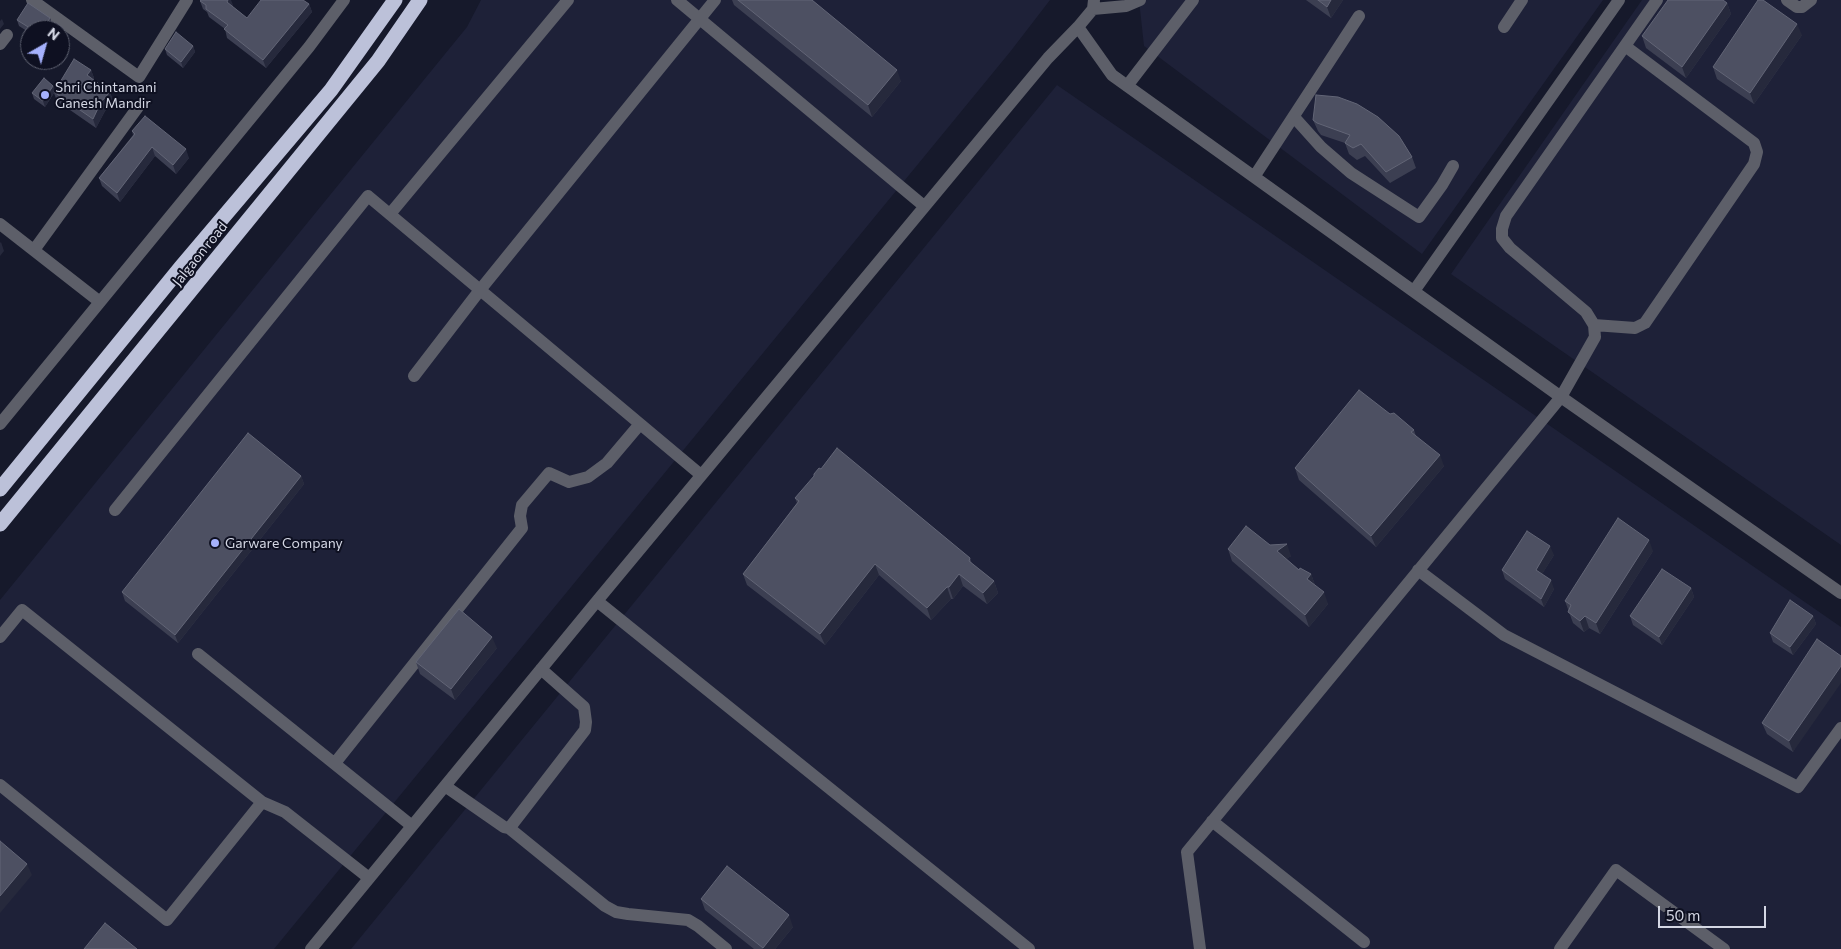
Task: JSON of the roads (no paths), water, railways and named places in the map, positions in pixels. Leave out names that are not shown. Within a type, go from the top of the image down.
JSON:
[{"type":"highway","name":"Jalgaon road","points":[[0,489],[181,267],[330,90],[394,0]]},
{"type":"highway","name":"Jalgaon road","points":[[0,524],[378,61],[420,0]]},
{"type":"street","points":[[32,0],[140,77],[187,0]]},
{"type":"street","points":[[0,424],[309,47],[344,0]]},
{"type":"street","points":[[390,214],[568,0]]},
{"type":"street","points":[[677,0],[924,206]]},
{"type":"street","points":[[414,376],[480,290],[715,0]]},
{"type":"street","points":[[311,949],[924,206],[1048,58],[1078,27],[1093,4],[1126,6],[1140,0]]},
{"type":"street","points":[[1127,86],[1193,0]]},
{"type":"street","points":[[1504,27],[1522,0]]},
{"type":"street","points":[[1414,291],[1619,0]]},
{"type":"street","points":[[1200,949],[1186,852],[1561,397],[1595,337],[1594,325],[1586,312],[1510,248],[1502,238],[1502,228],[1506,216],[1657,0]]},
{"type":"street","points":[[1787,0],[1797,7],[1802,7],[1811,0]]},
{"type":"street","points":[[1254,177],[1359,16]]},
{"type":"street","points":[[1078,27],[1112,75],[1561,397],[1841,593]]},
{"type":"street","points":[[1594,325],[1635,328],[1646,323],[1754,164],[1757,152],[1754,143],[1625,46]]},
{"type":"street","points":[[34,250],[138,108]]},
{"type":"street","points":[[1294,117],[1321,147],[1351,173],[1419,217],[1453,166]]},
{"type":"street","points":[[116,510],[368,196],[701,475]]},
{"type":"street","points":[[0,224],[100,302]]},
{"type":"street","points":[[335,763],[522,528],[520,516],[522,506],[549,473],[569,482],[588,477],[607,463],[640,424]]},
{"type":"street","points":[[1418,570],[1504,635],[1798,786],[1841,728]]},
{"type":"street","points":[[597,601],[1029,949]]},
{"type":"street","points":[[0,638],[22,610],[262,802],[285,812],[369,878]]},
{"type":"street","points":[[198,654],[412,826]]},
{"type":"street","points":[[508,828],[584,730],[586,722],[584,707],[541,668]]},
{"type":"street","points":[[0,785],[167,920],[262,802]]},
{"type":"street","points":[[445,786],[508,828],[616,912],[688,920],[726,949]]},
{"type":"street","points":[[1212,821],[1364,942]]},
{"type":"street","points":[[1560,949],[1616,870],[1724,949]]},
{"type":"place","name":"Shri Chintamani Ganesh Mandir","points":[[45,95]]},
{"type":"place","name":"Garware Company","points":[[215,543]]}]
